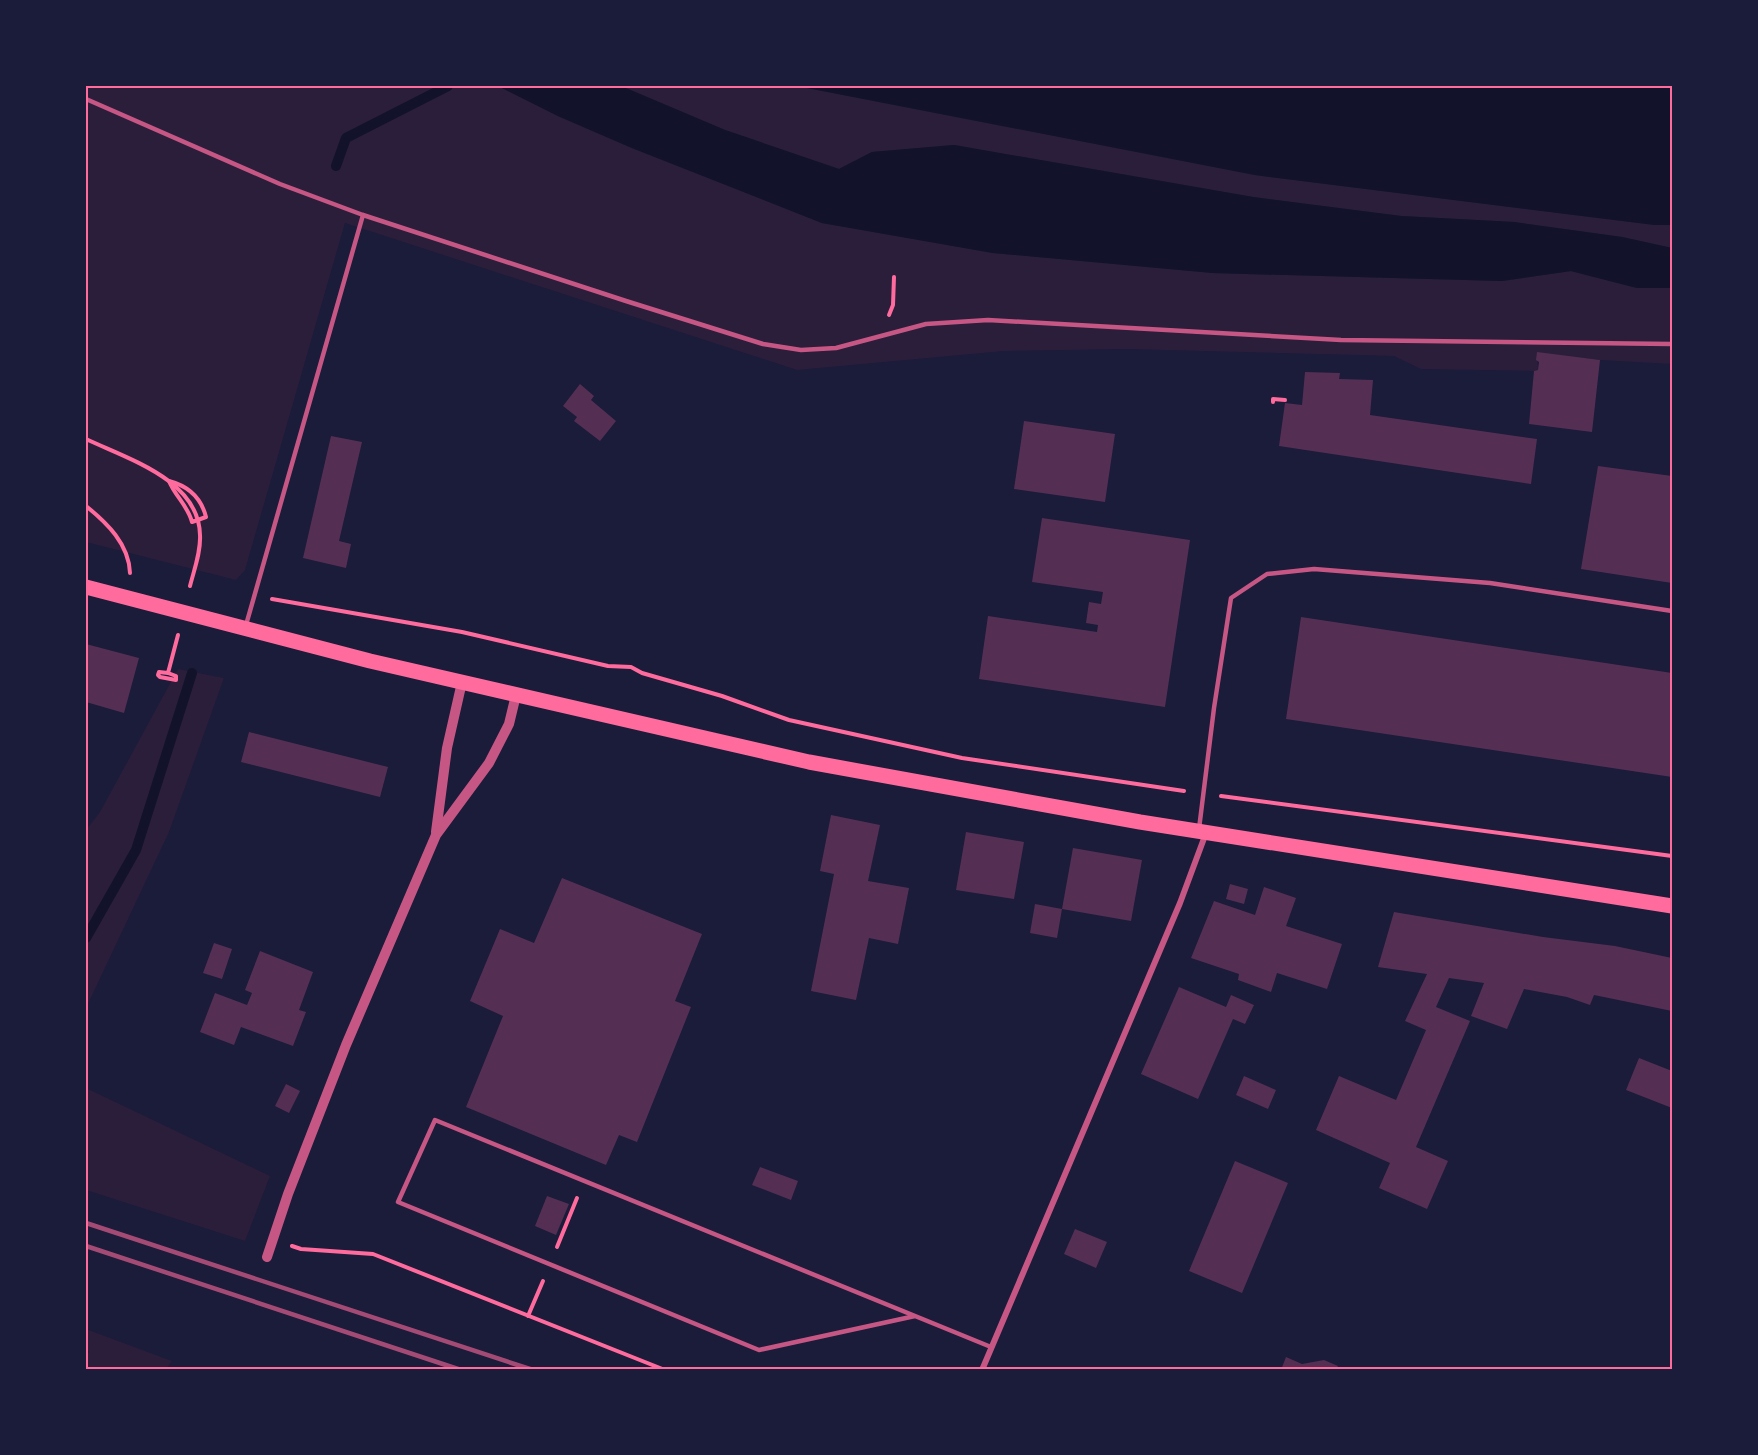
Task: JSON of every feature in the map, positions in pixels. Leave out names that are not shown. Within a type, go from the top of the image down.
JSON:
[{"type":"main road","points":[[86,587],[370,661],[809,762],[1202,832],[1672,906]]},
{"type":"street","points":[[436,835],[447,748],[462,682]]},
{"type":"street","points":[[267,1257],[346,1045],[436,835],[489,763],[509,724],[516,695]]},
{"type":"street","points":[[982,1370],[1180,903],[1202,832]]},
{"type":"lane","points":[[86,99],[280,184],[363,215],[764,344],[801,350],[836,348],[926,324],[988,320],[1341,340],[1672,344]]},
{"type":"lane","points":[[245,629],[363,215]]},
{"type":"lane","points":[[1202,832],[1203,794],[1231,598],[1267,574],[1314,569],[1490,583],[1672,611]]},
{"type":"lane","points":[[915,1316],[759,1350],[398,1202],[435,1120],[991,1347]]},
{"type":"path","points":[[894,277],[894,293]]},
{"type":"path","points":[[1274,402],[1274,399],[1285,400]]},
{"type":"path","points":[[86,439],[138,463],[169,481],[191,501],[200,523],[199,553],[190,586]]},
{"type":"path","points":[[169,481],[183,484],[198,498],[206,517],[192,522],[187,509],[174,494],[169,481]]},
{"type":"path","points":[[86,506],[106,522],[124,548],[131,571],[125,597]]},
{"type":"path","points":[[255,596],[462,632],[608,666],[630,667],[642,673],[722,696],[789,720],[950,756],[1203,794],[1672,856]]},
{"type":"path","points":[[166,679],[174,645]]},
{"type":"path","points":[[159,672],[176,676],[176,680],[166,679],[158,675],[159,672]]},
{"type":"path","points":[[528,1316],[585,1181]]},
{"type":"path","points":[[272,1240],[301,1250],[373,1254],[665,1370]]},
{"type":"shaded area","points":[[86,86],[498,86],[558,116],[632,148],[822,223],[993,253],[1213,273],[1502,281],[1571,271],[1637,288],[1672,288],[1672,364],[1600,360],[1537,353],[1538,370],[1534,371],[1421,369],[1394,356],[1127,349],[1004,351],[797,370],[345,223],[245,570],[236,580],[86,542]]},
{"type":"shaded area","points":[[498,86],[621,86],[725,130],[839,169],[872,152],[954,145],[1253,197],[1401,216],[1514,222],[1622,237],[1672,248],[1672,288],[1637,288],[1571,271],[1502,281],[1213,273],[993,253],[822,223],[632,148],[558,116]]},
{"type":"shaded area","points":[[621,86],[797,86],[1255,175],[1655,225],[1672,225],[1672,248],[1622,237],[1514,222],[1401,216],[1253,197],[954,145],[872,152],[839,169],[725,130]]},
{"type":"shaded area","points":[[797,86],[1672,86],[1672,225],[1655,225],[1255,175]]},
{"type":"shaded area","points":[[178,669],[224,678],[169,832],[86,1008],[86,830],[100,812]]},
{"type":"shaded area","points":[[86,1088],[270,1176],[245,1241],[86,1190]]},
{"type":"shaded area","points":[[86,1329],[172,1361],[166,1369],[86,1369],[89,1351],[86,1350]]},
{"type":"building","points":[[1537,352],[1600,360],[1592,432],[1529,424],[1534,371],[1538,370],[1539,362],[1536,360]]},
{"type":"building","points":[[1305,372],[1340,373],[1339,379],[1373,380],[1370,415],[1537,439],[1531,484],[1279,446],[1285,403],[1302,405]]},
{"type":"building","points":[[580,384],[594,396],[591,400],[616,421],[600,441],[574,421],[577,417],[563,406]]},
{"type":"building","points":[[1024,421],[1115,434],[1105,502],[1014,489]]},
{"type":"building","points":[[331,436],[362,442],[339,541],[351,544],[346,568],[303,558]]},
{"type":"building","points":[[1598,466],[1672,476],[1672,583],[1581,569]]},
{"type":"building","points":[[1042,518],[1190,540],[1165,707],[979,679],[988,616],[1097,632],[1098,625],[1086,623],[1089,602],[1101,604],[1103,592],[1032,582]]},
{"type":"building","points":[[1301,617],[1672,673],[1672,777],[1286,719]]},
{"type":"building","points":[[86,644],[139,658],[124,713],[86,702]]},
{"type":"building","points":[[249,732],[388,767],[380,797],[241,762]]},
{"type":"building","points":[[831,815],[880,825],[868,881],[909,888],[898,944],[869,938],[856,1000],[811,991],[834,874],[820,871]]},
{"type":"building","points":[[966,832],[1024,842],[1014,899],[956,890]]},
{"type":"building","points":[[1073,848],[1142,860],[1131,921],[1062,909]]},
{"type":"building","points":[[562,878],[702,934],[675,1001],[691,1007],[637,1142],[619,1135],[606,1165],[466,1107],[503,1016],[470,1001],[500,929],[534,943]]},
{"type":"building","points":[[1230,884],[1248,889],[1244,904],[1226,899]]},
{"type":"building","points":[[1264,887],[1296,898],[1286,926],[1342,944],[1327,989],[1277,973],[1271,992],[1238,980],[1239,974],[1191,958],[1214,901],[1255,915]]},
{"type":"building","points":[[1035,904],[1062,909],[1057,938],[1030,933]]},
{"type":"building","points":[[1394,912],[1543,937],[1615,946],[1672,958],[1672,1011],[1594,995],[1590,1005],[1567,997],[1524,989],[1507,1029],[1471,1016],[1484,983],[1449,978],[1436,1007],[1470,1021],[1416,1147],[1448,1161],[1427,1209],[1379,1188],[1390,1163],[1316,1130],[1339,1076],[1396,1100],[1426,1030],[1405,1021],[1427,974],[1378,967]]},
{"type":"building","points":[[214,943],[232,949],[222,979],[203,973]]},
{"type":"building","points":[[260,951],[313,972],[299,1010],[306,1012],[293,1046],[241,1027],[234,1045],[200,1032],[215,993],[247,1005],[252,993],[245,990]]},
{"type":"building","points":[[1179,987],[1226,1007],[1231,995],[1254,1005],[1245,1024],[1233,1019],[1198,1099],[1141,1074]]},
{"type":"building","points":[[1639,1058],[1672,1071],[1672,1108],[1626,1090]]},
{"type":"building","points":[[1244,1076],[1276,1090],[1268,1109],[1236,1095]]},
{"type":"building","points":[[286,1084],[300,1091],[289,1113],[275,1106]]},
{"type":"building","points":[[1235,1161],[1288,1183],[1242,1293],[1189,1271]]},
{"type":"building","points":[[760,1167],[798,1181],[791,1200],[752,1185]]},
{"type":"building","points":[[547,1196],[569,1204],[556,1235],[535,1226]]},
{"type":"building","points":[[1075,1229],[1107,1242],[1096,1268],[1064,1254]]},
{"type":"building","points":[[1286,1357],[1302,1364],[1324,1360],[1338,1366],[1336,1370],[1281,1370]]},
{"type":"waterway","points":[[336,166],[346,138],[448,86]]},
{"type":"waterway","points":[[86,938],[136,850],[192,673]]},
{"type":"railway","points":[[86,1223],[533,1370]]},
{"type":"railway","points":[[86,1246],[461,1370]]}]
